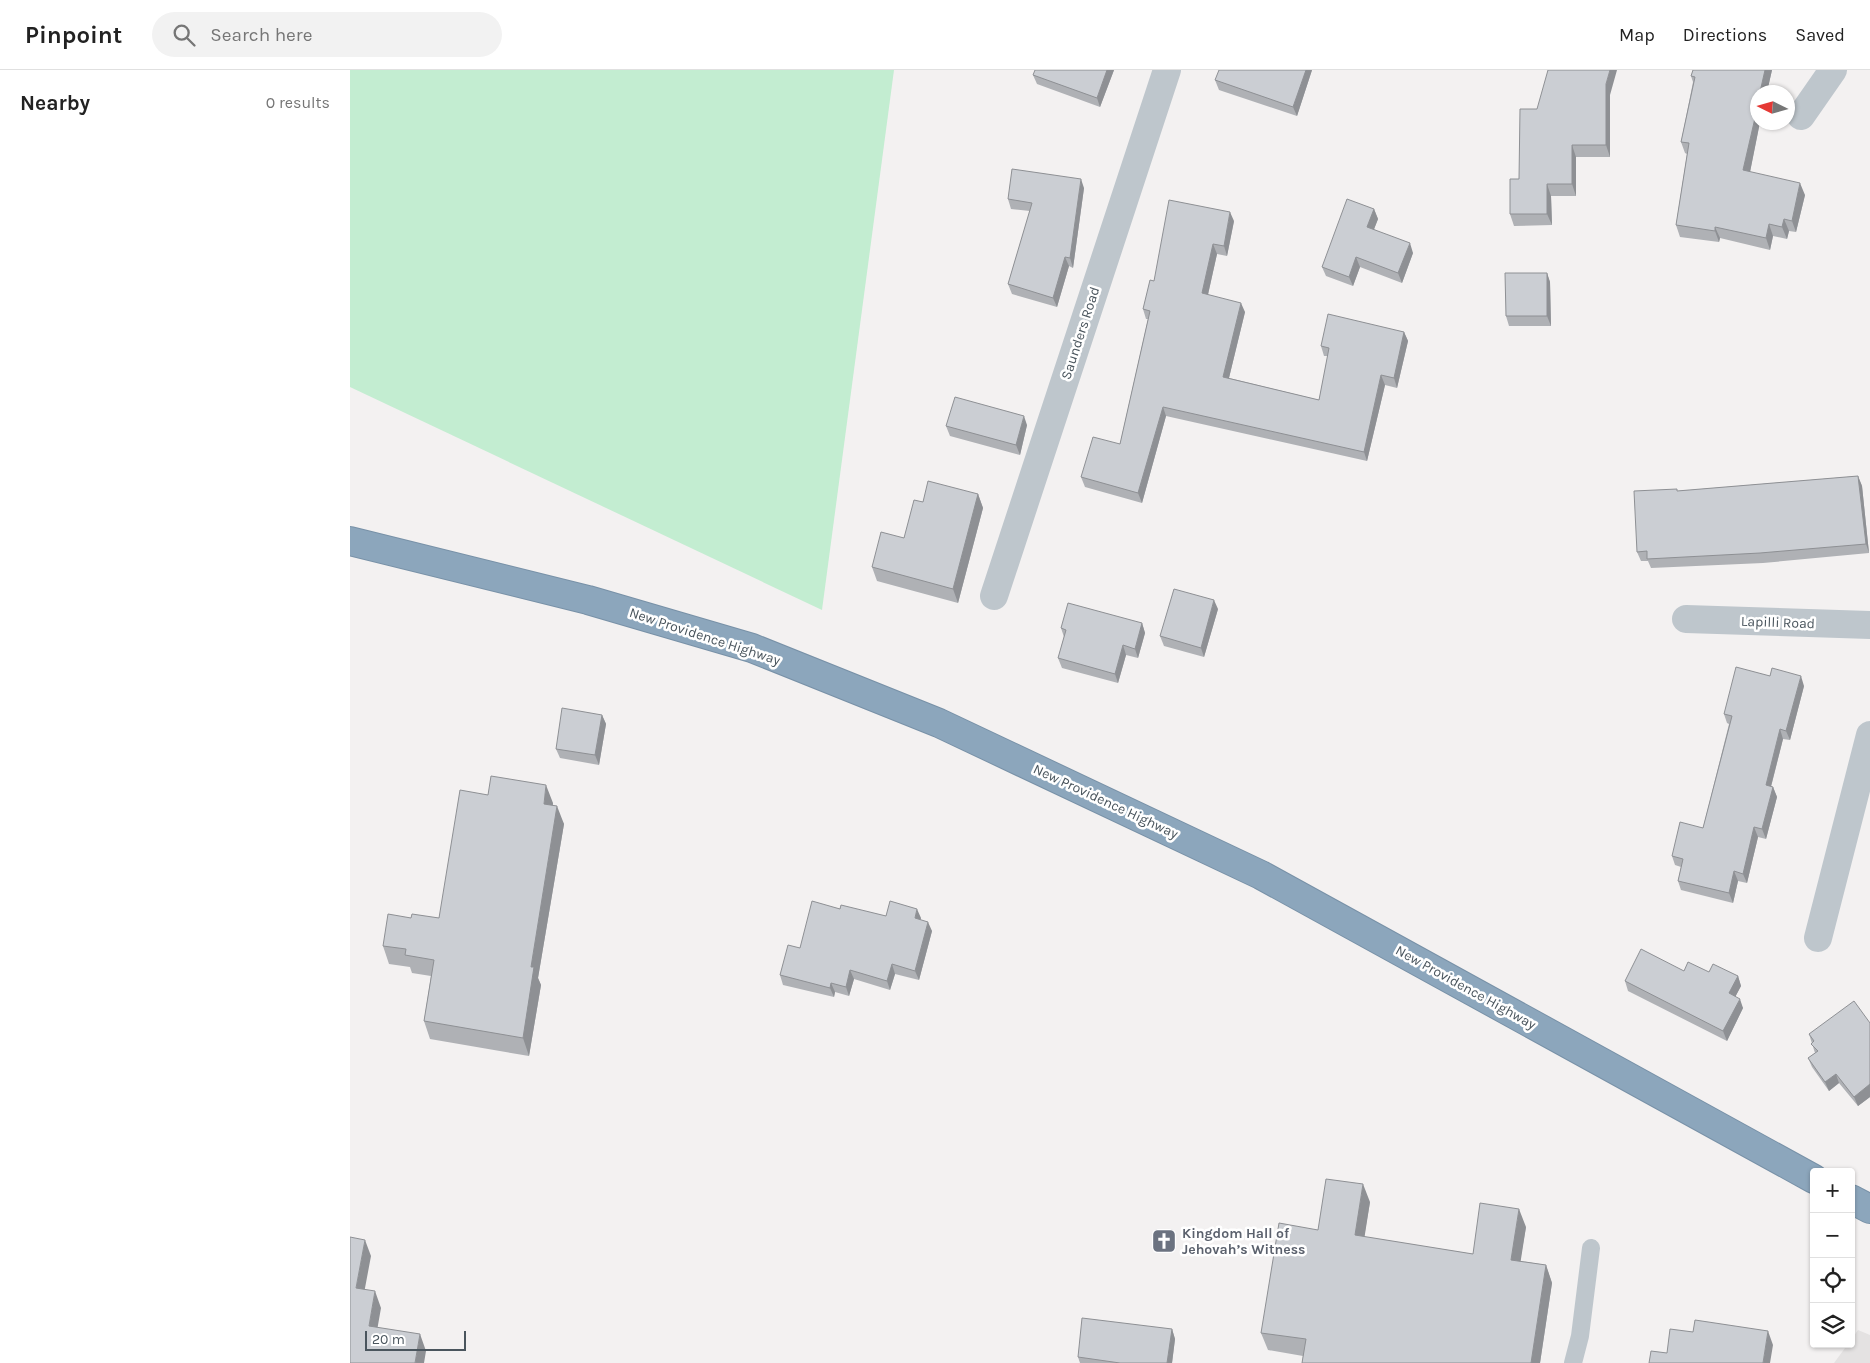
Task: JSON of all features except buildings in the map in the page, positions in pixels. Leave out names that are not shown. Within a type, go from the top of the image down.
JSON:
[{"type":"highway","name":"New Providence Highway","points":[[350,541],[588,600],[752,648],[939,723],[1261,875],[1810,1177]]},
{"type":"highway","points":[[1855,1201],[1870,1209]]},
{"type":"street","name":"Saunders Road","points":[[994,596],[1167,70]]},
{"type":"street","points":[[1801,116],[1833,70]]},
{"type":"street","name":"Lapilli Road","points":[[1686,619],[1870,625]]},
{"type":"street","points":[[1818,938],[1870,735]]},
{"type":"lane","points":[[1573,1363],[1580,1336],[1591,1248]]},
{"type":"shaded area","points":[[1858,1330],[1870,1335],[1870,1363],[1834,1363],[1845,1348],[1855,1348],[1855,1334]]},
{"type":"green space","points":[[350,70],[894,70],[822,610],[350,387]]},
{"type":"place","name":"Kingdom Hall of Jehovah’s Witness","points":[[1164,1241]]}]
